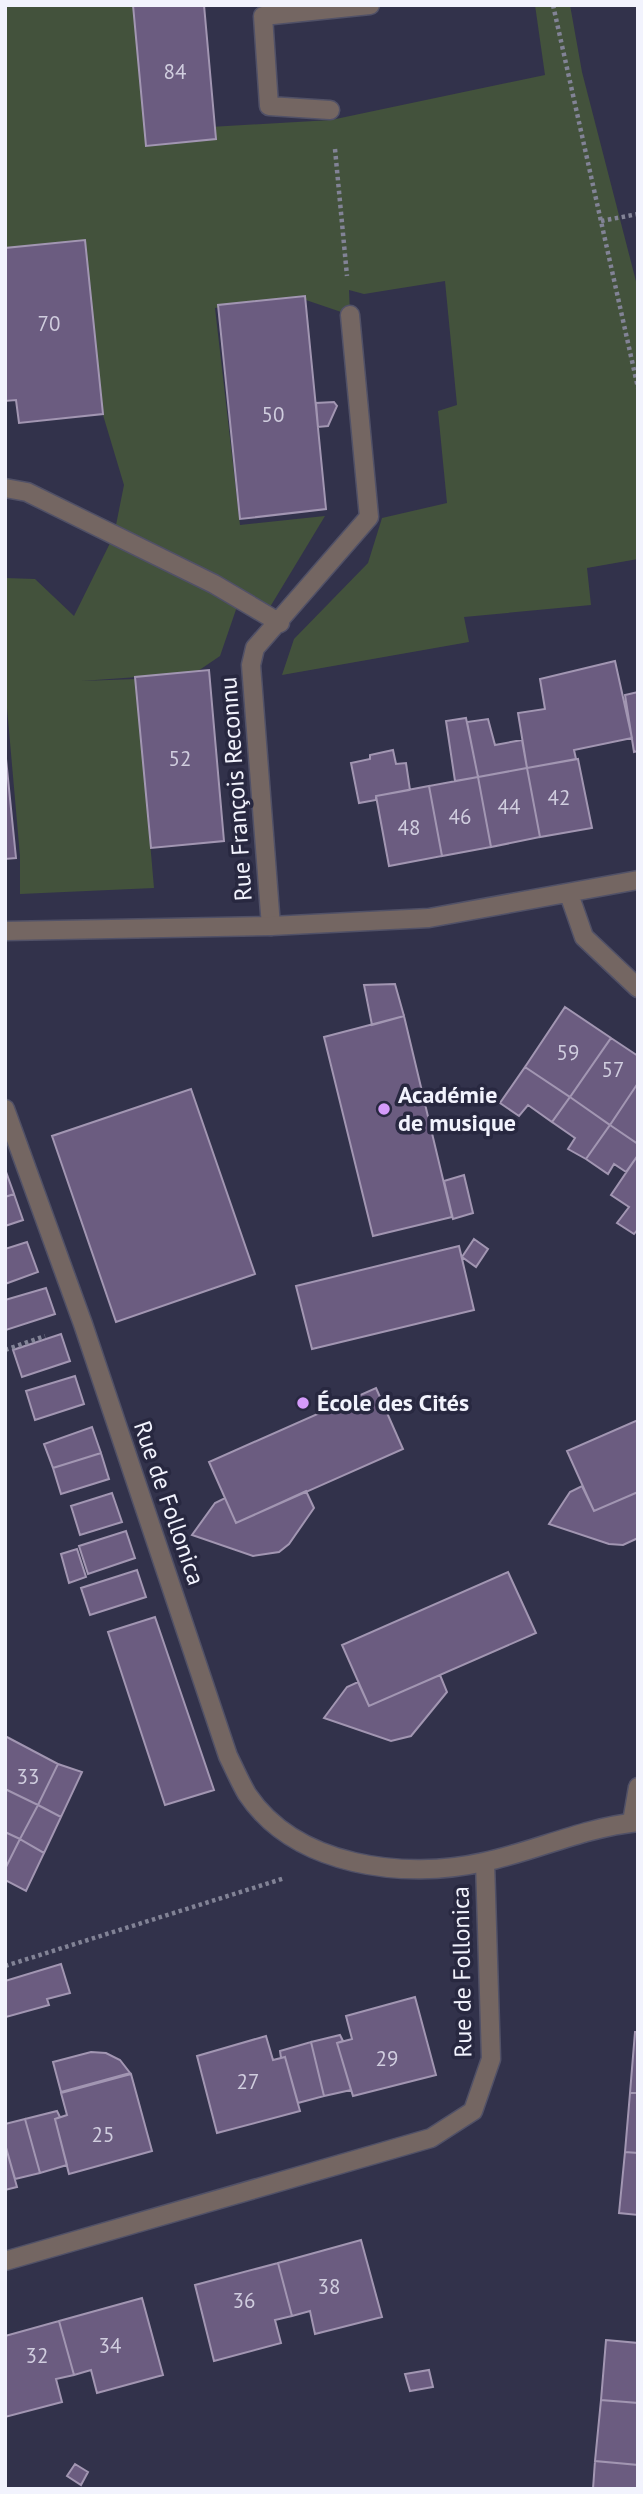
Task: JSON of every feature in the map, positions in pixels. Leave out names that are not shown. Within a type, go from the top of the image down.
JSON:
[{"type":"street","points":[[330,110],[269,106],[263,11],[370,5]]},
{"type":"street","name":"Rue François Reconnu","points":[[271,926],[251,665],[255,648],[280,623],[369,517],[350,322]]},
{"type":"street","points":[[5,488],[40,498],[223,589],[280,623]]},
{"type":"street","name":"Rue François Reconnu","points":[[5,931],[271,926],[429,918],[638,880]]},
{"type":"street","points":[[569,894],[584,937],[638,988]]},
{"type":"street","name":"Rue de Follonica","points":[[5,1109],[87,1337],[228,1756],[248,1795],[275,1824],[295,1839],[323,1851],[370,1866],[429,1870],[485,1862],[491,2059],[472,2111],[431,2138],[5,2261]]},
{"type":"street","points":[[485,1862],[569,1835],[635,1822],[638,1787]]},
{"type":"path","points":[[553,5],[638,388]]},
{"type":"path","points":[[330,110],[343,208],[350,322]]},
{"type":"path","points":[[601,221],[638,214]]},
{"type":"path","points":[[5,1966],[299,1874],[323,1851]]},
{"type":"green space","points":[[5,5],[134,5],[146,146],[211,140],[210,127],[331,120],[545,75],[535,5],[570,5],[582,72],[638,289],[638,559],[587,568],[591,605],[464,617],[469,642],[282,675],[294,639],[368,563],[382,518],[447,503],[438,411],[457,405],[445,281],[364,294],[349,290],[350,315],[300,298],[215,308],[240,525],[325,516],[270,607],[240,598],[220,656],[195,673],[81,681],[136,679],[154,888],[20,894],[20,856],[5,685],[5,578],[35,579],[74,616],[114,535],[124,485],[103,415],[84,240],[5,248]]},
{"type":"building","points":[[133,5],[204,5],[216,139],[146,146]]},
{"type":"building","points":[[85,240],[103,414],[19,423],[16,400],[5,401],[5,248]]},
{"type":"building","points":[[305,296],[326,509],[240,519],[218,305]]},
{"type":"building","points":[[334,402],[337,406],[328,426],[318,427],[316,403]]},
{"type":"building","points":[[615,661],[632,738],[574,750],[576,759],[527,768],[518,713],[545,709],[540,679]]},
{"type":"building","points":[[209,670],[224,841],[151,848],[135,677]]},
{"type":"building","points":[[638,692],[638,751],[634,752],[625,695]]},
{"type":"building","points":[[466,718],[478,777],[455,781],[446,721]]},
{"type":"building","points":[[488,719],[495,745],[522,740],[527,768],[478,777],[467,722]]},
{"type":"building","points":[[5,749],[16,858],[5,859]]},
{"type":"building","points":[[393,750],[396,764],[406,763],[410,790],[376,796],[376,800],[359,803],[351,763]]},
{"type":"building","points":[[578,759],[592,828],[540,837],[527,768]]},
{"type":"building","points":[[527,768],[540,837],[491,847],[478,777]]},
{"type":"building","points":[[478,777],[491,847],[442,856],[429,786]]},
{"type":"building","points":[[429,786],[442,856],[389,866],[376,796]]},
{"type":"building","points":[[395,984],[404,1016],[372,1025],[364,985]]},
{"type":"building","points":[[565,1007],[611,1038],[570,1097],[525,1067]]},
{"type":"building","name":"Académie de musique","points":[[404,1016],[452,1217],[373,1236],[324,1037]]},
{"type":"building","points":[[611,1038],[638,1056],[638,1083],[610,1125],[570,1097]]},
{"type":"building","points":[[525,1067],[570,1097],[552,1122],[528,1105],[519,1116],[500,1103]]},
{"type":"building","points":[[638,1083],[638,1144],[610,1125]]},
{"type":"building","points":[[191,1089],[255,1274],[116,1322],[52,1136]]},
{"type":"building","points":[[570,1097],[610,1125],[586,1159],[568,1149],[575,1138],[552,1122]]},
{"type":"building","points":[[610,1125],[638,1144],[638,1155],[626,1172],[614,1164],[608,1174],[586,1159]]},
{"type":"building","points":[[638,1155],[638,1229],[634,1234],[617,1223],[629,1207],[611,1195]]},
{"type":"building","points":[[5,1169],[14,1194],[5,1197]]},
{"type":"building","points":[[464,1175],[473,1213],[453,1219],[444,1181]]},
{"type":"building","points":[[14,1194],[23,1220],[5,1226],[5,1197]]},
{"type":"building","points":[[474,1239],[488,1249],[476,1267],[462,1257]]},
{"type":"building","points":[[27,1242],[38,1272],[5,1284],[5,1249]]},
{"type":"building","points":[[459,1246],[474,1310],[312,1349],[296,1286]]},
{"type":"building","points":[[46,1288],[55,1314],[6,1330],[5,1300]]},
{"type":"building","points":[[61,1334],[70,1361],[22,1377],[13,1350]]},
{"type":"building","points":[[75,1376],[84,1404],[35,1420],[26,1391]]},
{"type":"building","points":[[376,1388],[403,1449],[236,1523],[209,1462]]},
{"type":"building","points":[[638,1420],[638,1492],[594,1511],[567,1451]]},
{"type":"building","points":[[92,1427],[101,1453],[53,1468],[44,1444]]},
{"type":"building","points":[[101,1453],[109,1479],[61,1494],[53,1468]]},
{"type":"building","points":[[582,1486],[594,1511],[638,1492],[638,1538],[623,1545],[609,1544],[549,1524],[570,1492]]},
{"type":"building","points":[[306,1491],[314,1508],[289,1544],[279,1552],[253,1556],[192,1535],[215,1503],[225,1498],[236,1523]]},
{"type":"building","points":[[112,1493],[122,1522],[80,1535],[71,1506]]},
{"type":"building","points":[[126,1531],[135,1558],[88,1574],[79,1546]]},
{"type":"building","points":[[77,1549],[86,1577],[69,1583],[61,1554]]},
{"type":"building","points":[[137,1570],[146,1597],[90,1615],[81,1588]]},
{"type":"building","points":[[508,1572],[536,1633],[369,1706],[342,1645]]},
{"type":"building","points":[[155,1617],[214,1790],[165,1805],[108,1632]]},
{"type":"building","points":[[440,1675],[447,1692],[411,1736],[391,1741],[324,1718],[347,1687],[358,1682],[369,1706]]},
{"type":"building","points":[[5,1736],[58,1764],[38,1805],[5,1789]]},
{"type":"building","points":[[58,1764],[82,1772],[61,1817],[38,1805]]},
{"type":"building","points":[[5,1789],[38,1805],[20,1839],[5,1832]]},
{"type":"building","points":[[38,1805],[61,1817],[44,1853],[20,1839]]},
{"type":"building","points":[[5,1832],[20,1839],[5,1869]]},
{"type":"building","points":[[20,1839],[44,1853],[26,1891],[5,1880],[5,1869]]},
{"type":"building","points":[[61,1964],[70,1993],[47,1999],[49,2005],[6,2017],[5,1981]]},
{"type":"building","points":[[415,1997],[436,2075],[353,2096],[337,2043],[352,2039],[346,2016]]},
{"type":"building","points":[[635,2032],[638,2032],[638,2093],[630,2093]]},
{"type":"building","points":[[340,2035],[343,2041],[337,2043],[351,2090],[324,2096],[311,2042]]},
{"type":"building","points":[[266,2036],[273,2060],[285,2057],[300,2111],[217,2133],[197,2056]]},
{"type":"building","points":[[311,2042],[324,2096],[298,2103],[285,2057],[281,2058],[280,2051]]},
{"type":"building","points":[[91,2052],[106,2053],[120,2060],[130,2073],[61,2092],[53,2062]]},
{"type":"building","points":[[131,2074],[152,2151],[69,2174],[55,2119],[67,2115],[61,2093]]},
{"type":"building","points":[[630,2093],[638,2093],[638,2153],[625,2152]]},
{"type":"building","points":[[57,2111],[60,2117],[55,2119],[67,2165],[40,2173],[25,2119]]},
{"type":"building","points":[[25,2119],[40,2173],[15,2179],[5,2144],[5,2124]]},
{"type":"building","points":[[5,2144],[17,2187],[5,2190]]},
{"type":"building","points":[[625,2152],[638,2153],[638,2215],[619,2213]]},
{"type":"building","points":[[361,2240],[382,2317],[315,2334],[310,2311],[292,2316],[278,2263]]},
{"type":"building","points":[[278,2263],[292,2316],[275,2320],[281,2343],[214,2361],[195,2285]]},
{"type":"building","points":[[142,2298],[163,2375],[97,2393],[91,2370],[74,2375],[59,2321]]},
{"type":"building","points":[[59,2321],[74,2375],[56,2379],[62,2402],[5,2417],[5,2336]]},
{"type":"building","points":[[606,2340],[638,2343],[638,2403],[601,2400]]},
{"type":"building","points":[[429,2370],[433,2387],[410,2391],[405,2374]]},
{"type":"building","points":[[601,2400],[638,2403],[638,2465],[595,2461]]},
{"type":"building","points":[[595,2461],[638,2465],[638,2489],[593,2489]]},
{"type":"building","points":[[75,2464],[88,2472],[81,2485],[67,2476]]},
{"type":"place","name":"Académie de musique","points":[[384,1109]]},
{"type":"place","name":"École des Cités","points":[[303,1403]]}]
